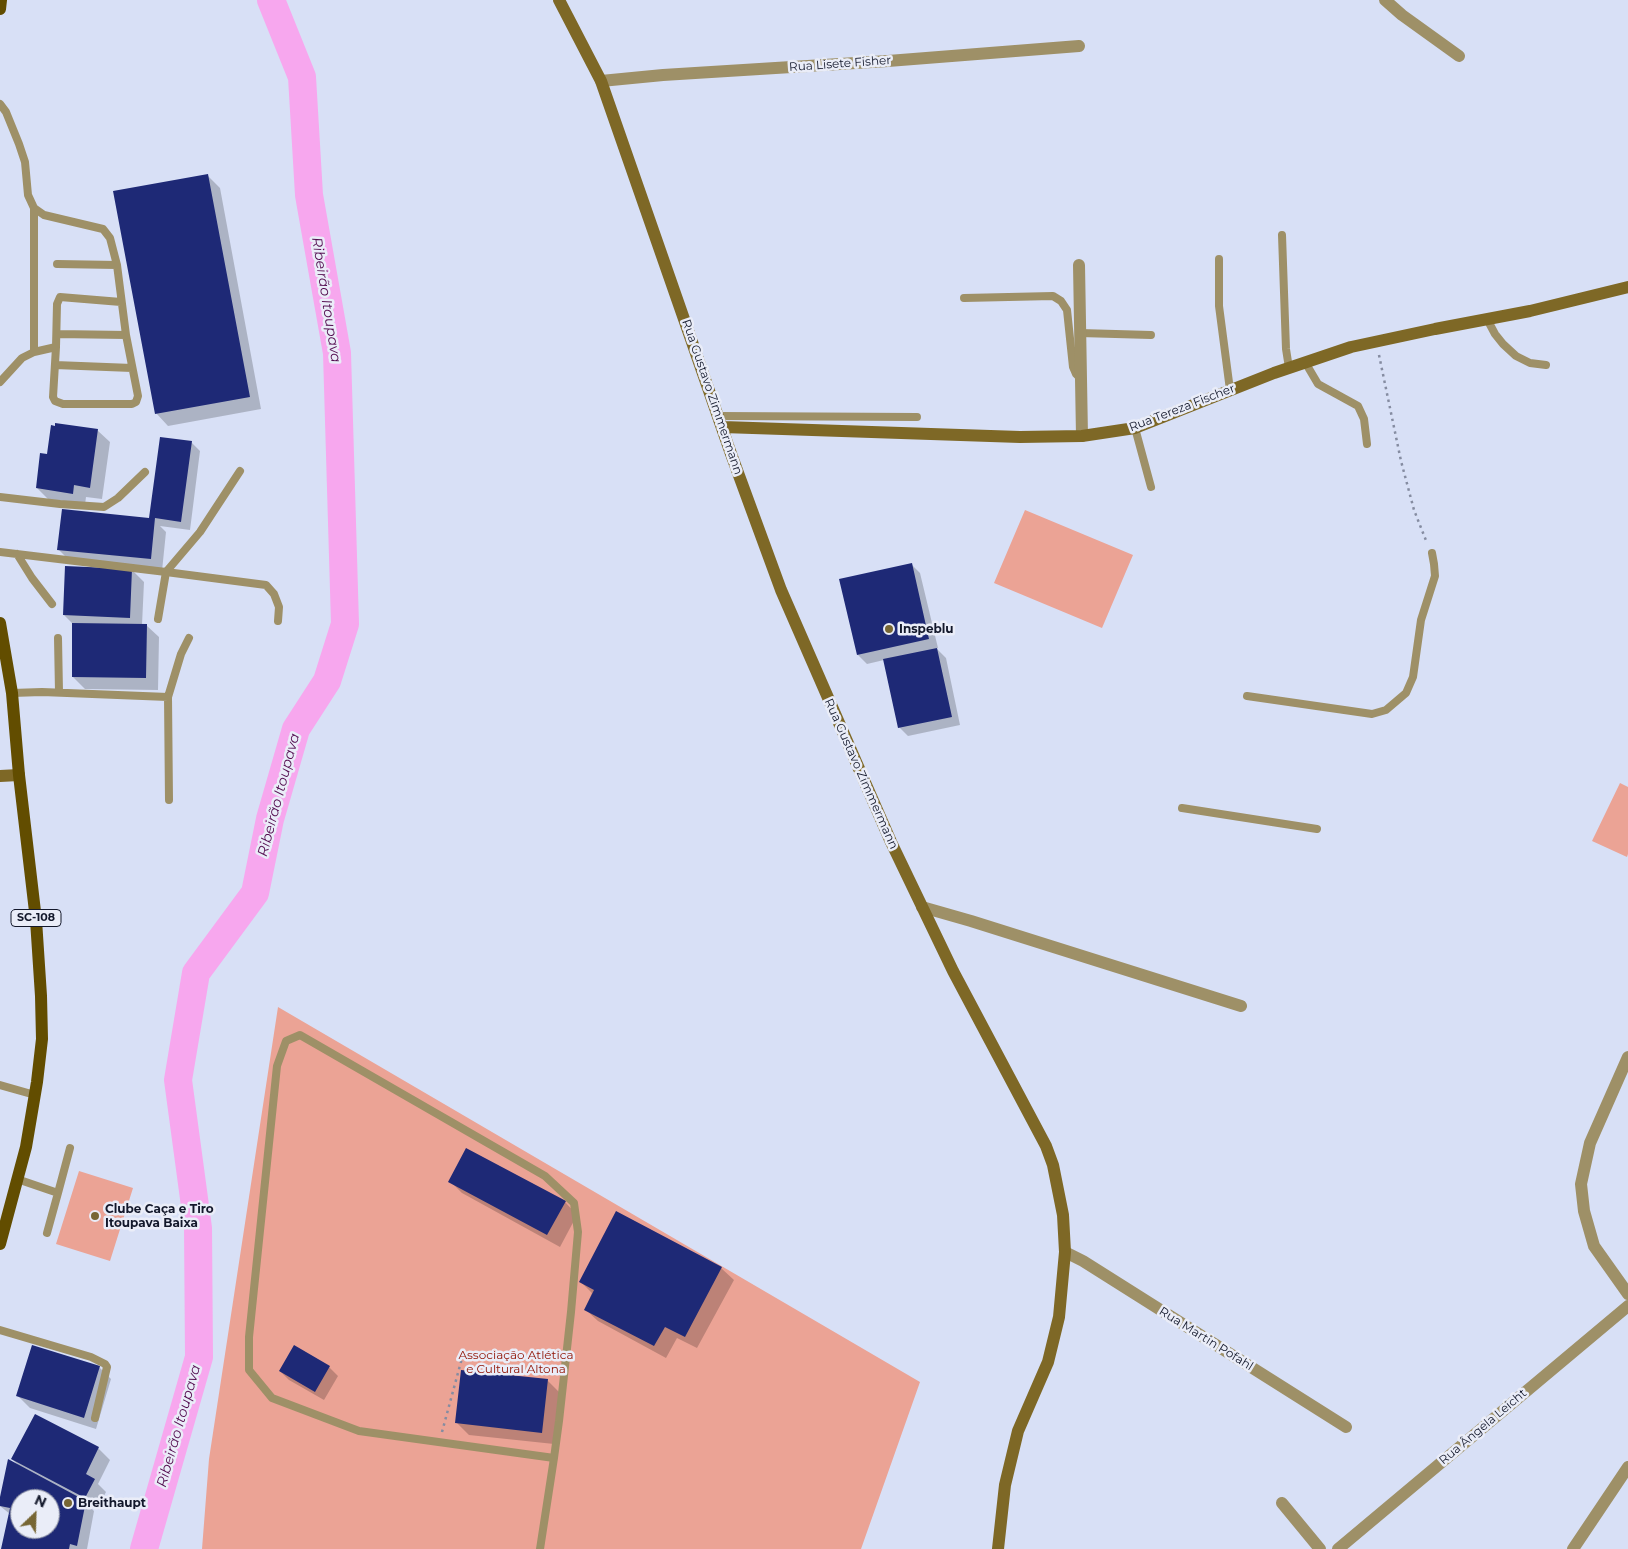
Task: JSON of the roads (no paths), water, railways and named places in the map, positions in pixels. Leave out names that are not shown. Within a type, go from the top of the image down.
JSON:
[{"type":"main road","points":[[0,9],[1,0]]},
{"type":"main road","name":"SC-108","points":[[0,623],[12,693],[19,775],[36,920],[42,1039],[26,1147],[0,1244]]},
{"type":"street","name":"Rua Gustavo Zimmermann","points":[[560,0],[601,81],[781,590],[874,807],[952,972],[1046,1146],[1063,1215],[1065,1252],[1059,1317],[1048,1362],[1016,1440],[1004,1485],[998,1549]]},
{"type":"street","points":[[1385,0],[1402,15],[1458,56]]},
{"type":"street","name":"Rua Lisete Fisher","points":[[601,81],[1079,46]]},
{"type":"street","points":[[1079,265],[1082,436]]},
{"type":"street","name":"Rua Tereza Fischer","points":[[721,421],[1020,437],[1082,436],[1135,428],[1304,362],[1351,347],[1530,311],[1628,288]]},
{"type":"street","points":[[0,776],[19,775]]},
{"type":"street","points":[[922,907],[1241,1006]]},
{"type":"street","points":[[1628,1057],[1590,1144],[1581,1184],[1584,1211],[1594,1246],[1628,1294]]},
{"type":"street","points":[[0,1223],[8,1211]]},
{"type":"street","name":"Rua Martin Pofahl","points":[[1065,1252],[1091,1266],[1346,1427]]},
{"type":"street","name":"Rua Ângela Leicht","points":[[1338,1549],[1628,1306]]},
{"type":"street","points":[[1573,1549],[1628,1467]]},
{"type":"street","points":[[1282,1503],[1320,1549]]},
{"type":"lane","points":[[0,104],[6,112],[25,162],[28,195],[34,208],[34,352]]},
{"type":"lane","points":[[34,208],[44,215],[103,229],[110,238],[117,265],[126,335],[138,396],[136,402],[132,404],[63,404],[54,399],[57,304],[60,297],[121,302]]},
{"type":"lane","points":[[1282,235],[1286,349],[1289,368]]},
{"type":"lane","points":[[1219,259],[1219,306],[1230,390]]},
{"type":"lane","points":[[57,264],[117,265]]},
{"type":"lane","points":[[964,298],[1053,296],[1061,301],[1067,310],[1073,367],[1076,374],[1082,380]]},
{"type":"lane","points":[[1488,319],[1502,344],[1516,356],[1530,363],[1546,365]]},
{"type":"lane","points":[[1080,332],[1150,335]]},
{"type":"lane","points":[[57,334],[126,335]]},
{"type":"lane","points":[[0,382],[22,358],[34,352],[56,347]]},
{"type":"lane","points":[[1304,362],[1318,384],[1358,406],[1364,419],[1366,444]]},
{"type":"lane","points":[[55,365],[132,368]]},
{"type":"lane","points":[[721,421],[917,417]]},
{"type":"lane","points":[[1135,428],[1151,487]]},
{"type":"lane","points":[[158,619],[166,572],[200,532],[240,471]]},
{"type":"lane","points":[[0,496],[60,504],[104,507],[118,498],[145,472]]},
{"type":"lane","points":[[0,552],[266,586],[274,594],[279,607],[278,621]]},
{"type":"lane","points":[[1247,696],[1372,714],[1386,710],[1406,693],[1413,678],[1420,620],[1435,576],[1432,552]]},
{"type":"lane","points":[[17,554],[52,604]]},
{"type":"lane","points":[[58,638],[59,692]]},
{"type":"lane","points":[[169,800],[168,696],[181,654],[189,638]]},
{"type":"lane","points":[[12,693],[59,692],[168,696]]},
{"type":"lane","points":[[1182,808],[1318,829]]},
{"type":"lane","points":[[540,1549],[554,1458],[569,1331],[578,1232],[574,1203],[545,1176],[300,1035],[286,1041],[277,1066],[249,1337],[249,1370],[272,1398],[359,1431],[554,1458]]},
{"type":"lane","points":[[0,1085],[35,1095]]},
{"type":"lane","points":[[46,1233],[70,1148]]},
{"type":"lane","points":[[17,1179],[58,1193]]},
{"type":"lane","points":[[0,1330],[92,1357],[105,1364],[107,1367],[95,1418]]},
{"type":"waterway","name":"Ribeirão Itoupava","points":[[144,1549],[199,1357],[198,1228],[178,1080],[196,973],[255,893],[270,819],[296,729],[327,681],[345,624],[337,353],[309,195],[302,77],[271,0]]},
{"type":"place","name":"Inspeblu","points":[[889,629]]},
{"type":"place","name":"Clube Caça e Tiro Itoupava Baixa","points":[[95,1216]]},
{"type":"place","name":"Breithaupt","points":[[68,1503]]},
{"type":"park label","name":"Associação Atlética e Cultural Altona","points":[[516,1362]]}]
